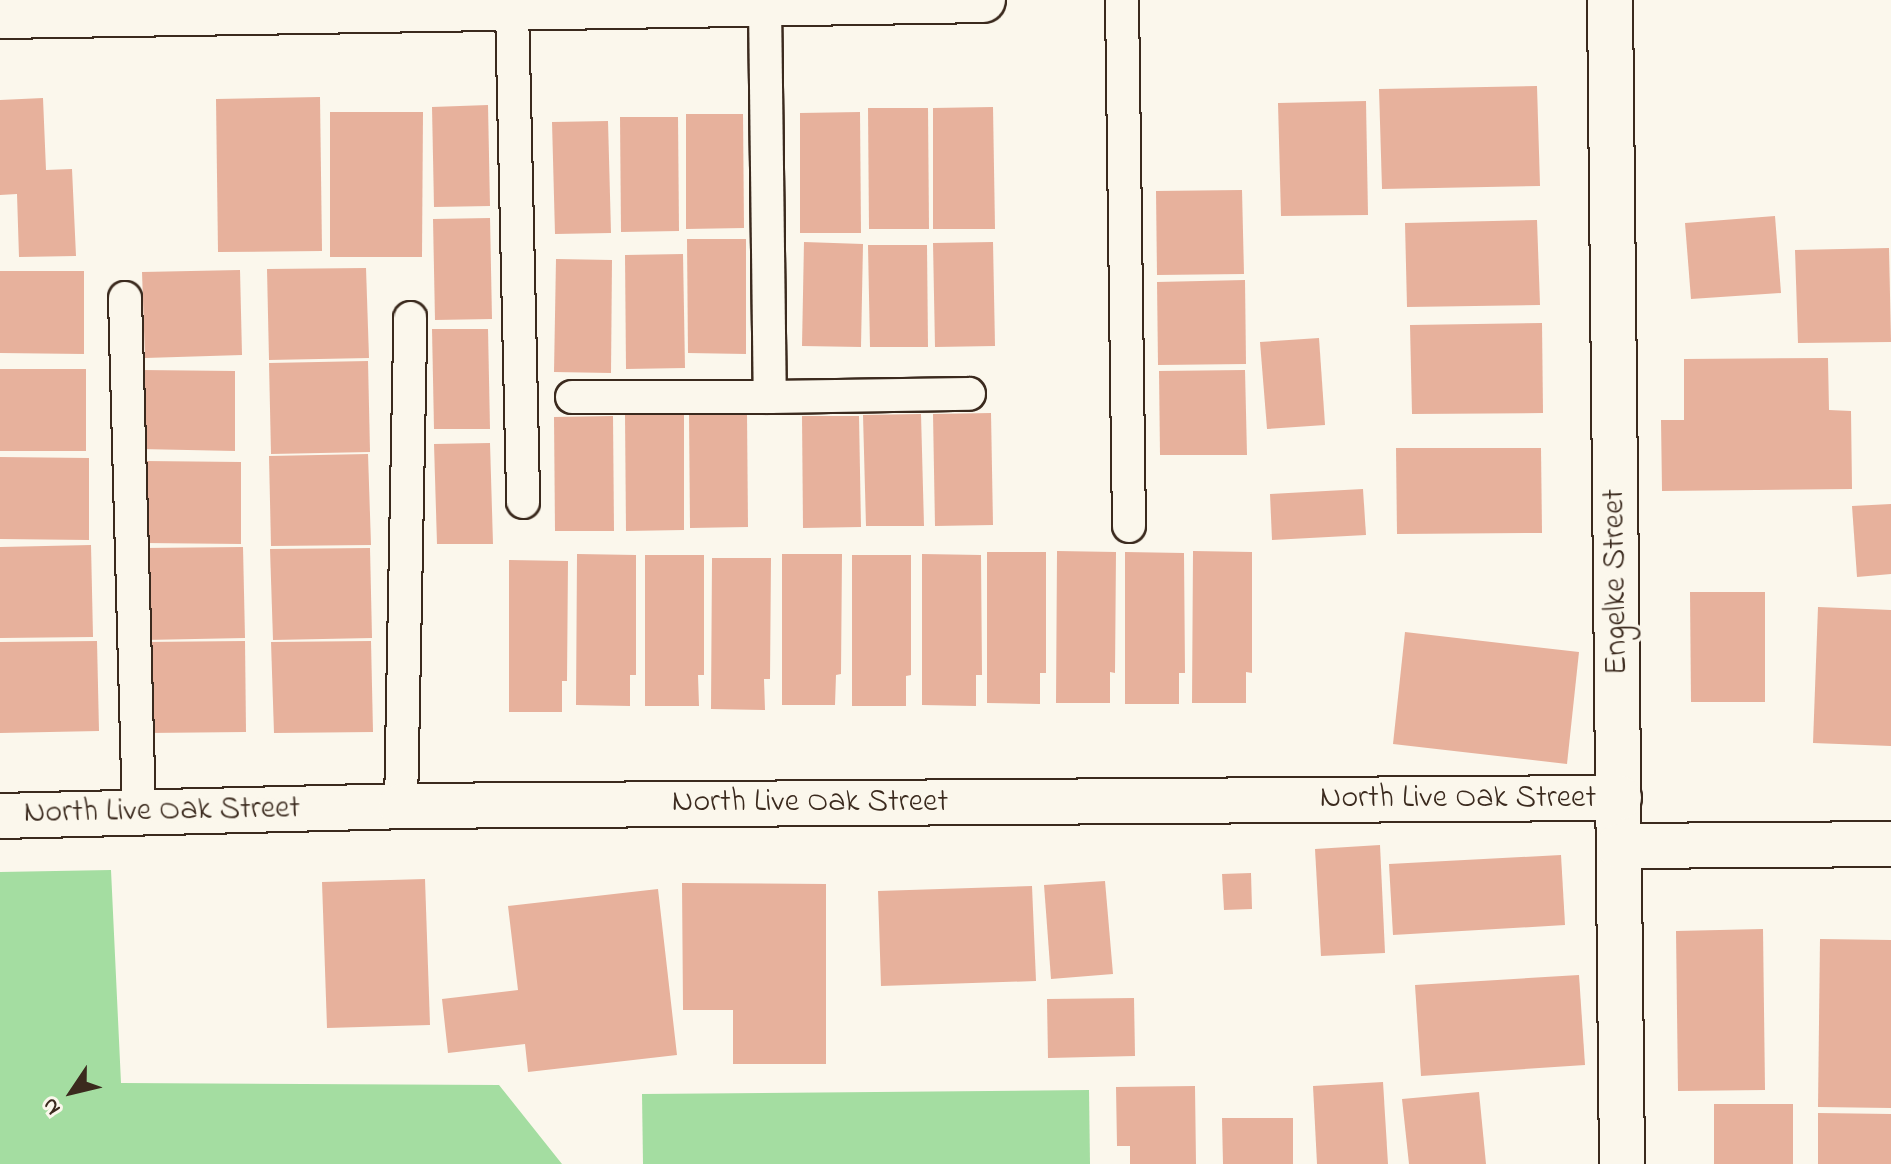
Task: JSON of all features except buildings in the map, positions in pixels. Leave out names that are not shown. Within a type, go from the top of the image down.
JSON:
[{"type":"street","points":[[0,16],[276,6],[512,8],[983,0]]},
{"type":"street","name":"Engelke Street","points":[[1610,0],[1622,1164]]},
{"type":"street","name":"North Live Oak Street","points":[[0,816],[401,806],[1619,798]]},
{"type":"street","name":"North Live Oak Street","points":[[1619,846],[1891,844]]},
{"type":"lane","points":[[1122,0],[1129,526]]},
{"type":"lane","points":[[765,4],[770,397]]},
{"type":"lane","points":[[512,8],[523,502]]},
{"type":"lane","points":[[125,298],[139,813]]},
{"type":"lane","points":[[401,806],[410,318]]},
{"type":"lane","points":[[572,397],[969,394]]},
{"type":"green space","points":[[111,870],[121,1083],[499,1085],[562,1164],[0,1164],[0,872]]},
{"type":"green space","points":[[1089,1090],[1090,1164],[643,1164],[642,1094]]}]
